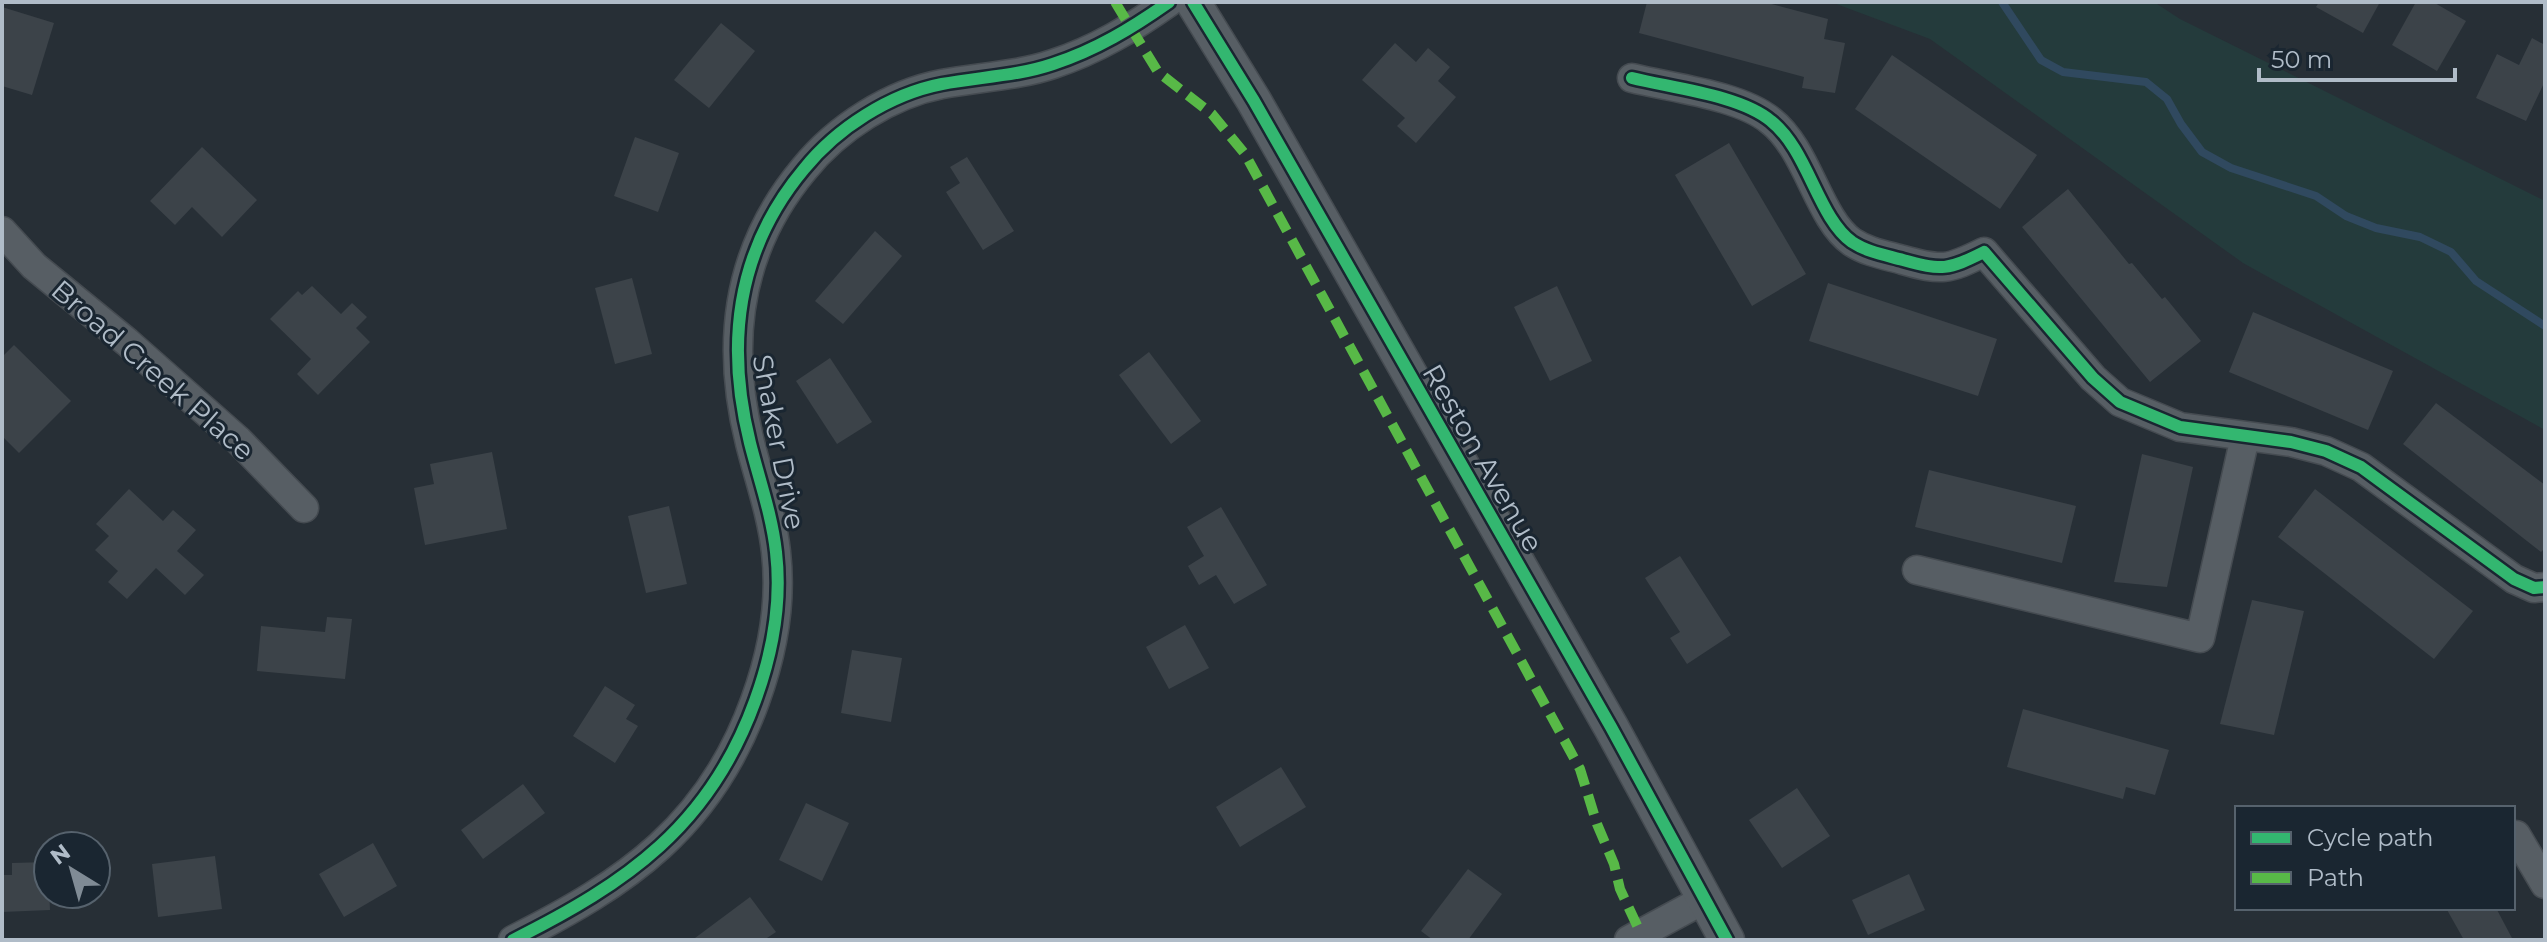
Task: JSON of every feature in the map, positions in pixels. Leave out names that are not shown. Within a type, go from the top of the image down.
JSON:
[{"type":"street","name":"Shaker Drive","points":[[513,940],[615,883],[668,839],[697,809],[724,770],[744,731],[764,677],[776,629],[776,551],[740,398],[736,347],[740,306],[756,247],[773,212],[793,182],[834,139],[870,113],[905,95],[938,85],[1050,65],[1091,50],[1169,2]]},
{"type":"street","name":"Reston Avenue","points":[[1193,2],[1254,101],[1611,727],[1727,940]]},
{"type":"street","points":[[1632,78],[1748,105],[1772,121],[1790,140],[1834,222],[1848,240],[1865,250],[1932,269],[1955,267],[1984,252],[2093,378],[2120,402],[2180,427],[2291,442],[2326,451],[2361,467],[2514,579],[2534,588],[2545,587]]},
{"type":"street","name":"Broad Creek Place","points":[[2,231],[34,266],[127,342],[238,440],[304,508]]},
{"type":"street","points":[[1917,570],[2200,638],[2245,437]]},
{"type":"street","points":[[2516,835],[2545,884]]},
{"type":"street","points":[[1629,940],[1703,900]]},
{"type":"green space","points":[[1831,2],[2154,2],[2180,19],[2545,201],[2545,430],[2243,263],[1930,39]]},
{"type":"building","points":[[1647,2],[1764,2],[1828,19],[1824,39],[1845,43],[1835,93],[1802,88],[1804,77],[1639,33]]},
{"type":"building","points":[[2319,2],[2380,2],[2363,33],[2316,7]]},
{"type":"building","points":[[2416,2],[2433,2],[2466,21],[2437,71],[2392,45]]},
{"type":"building","points":[[2,7],[54,23],[32,95],[2,86]]},
{"type":"building","points":[[721,23],[755,51],[709,108],[674,80]]},
{"type":"building","points":[[2532,38],[2545,45],[2545,81],[2526,121],[2476,98],[2497,54],[2519,65]]},
{"type":"building","points":[[1395,43],[1416,62],[1428,48],[1450,67],[1438,81],[1456,97],[1416,143],[1397,126],[1405,118],[1362,80]]},
{"type":"building","points":[[1892,55],[2037,155],[2000,209],[1855,109]]},
{"type":"building","points":[[635,137],[679,153],[658,212],[614,196]]},
{"type":"building","points":[[1729,143],[1806,274],[1752,306],[1675,175]]},
{"type":"building","points":[[202,147],[257,200],[222,237],[192,207],[175,225],[150,201]]},
{"type":"building","points":[[967,157],[1014,231],[983,250],[946,192],[960,183],[950,167]]},
{"type":"building","points":[[2068,189],[2129,264],[2132,263],[2162,299],[2165,297],[2201,341],[2150,382],[2022,227]]},
{"type":"building","points":[[875,231],[902,256],[843,324],[815,301]]},
{"type":"building","points":[[632,278],[652,354],[615,364],[595,288]]},
{"type":"building","points":[[1828,283],[1997,339],[1978,396],[1809,341]]},
{"type":"building","points":[[312,286],[341,314],[352,303],[367,317],[356,328],[370,342],[318,395],[297,374],[311,359],[270,319],[298,291],[302,295]]},
{"type":"building","points":[[1557,286],[1592,361],[1550,381],[1514,307]]},
{"type":"building","points":[[2253,312],[2393,371],[2368,430],[2229,372]]},
{"type":"building","points":[[14,345],[71,401],[19,453],[2,436],[2,357]]},
{"type":"building","points":[[1149,352],[1201,421],[1171,444],[1119,375]]},
{"type":"building","points":[[830,358],[872,422],[837,444],[796,381]]},
{"type":"building","points":[[2436,403],[2545,485],[2545,548],[2541,552],[2403,444]]},
{"type":"building","points":[[492,452],[507,529],[425,545],[414,488],[434,484],[430,464]]},
{"type":"building","points":[[2142,454],[2193,467],[2167,587],[2114,582]]},
{"type":"building","points":[[1929,470],[2076,506],[2062,563],[1915,527]]},
{"type":"building","points":[[129,489],[163,521],[173,510],[196,530],[177,551],[204,575],[185,595],[156,568],[127,599],[108,582],[118,571],[95,550],[109,536],[96,524]]},
{"type":"building","points":[[2315,489],[2473,611],[2434,659],[2278,537]]},
{"type":"building","points":[[669,506],[687,584],[646,593],[628,516]]},
{"type":"building","points":[[1221,507],[1267,585],[1234,604],[1216,575],[1199,585],[1188,566],[1204,556],[1187,527]]},
{"type":"building","points":[[1680,556],[1731,635],[1687,664],[1670,638],[1680,632],[1645,578]]},
{"type":"building","points":[[2252,600],[2304,611],[2274,735],[2220,724]]},
{"type":"building","points":[[327,617],[352,619],[345,679],[257,671],[261,626],[325,632]]},
{"type":"building","points":[[1185,625],[1209,668],[1169,689],[1146,647]]},
{"type":"building","points":[[852,650],[902,658],[891,722],[841,713]]},
{"type":"building","points":[[605,686],[635,705],[626,719],[638,726],[615,763],[573,736]]},
{"type":"building","points":[[2023,709],[2169,750],[2155,795],[2126,787],[2123,799],[2007,767]]},
{"type":"building","points":[[1281,767],[1306,807],[1240,847],[1216,807]]},
{"type":"building","points":[[523,784],[545,813],[483,859],[461,830]]},
{"type":"building","points":[[1797,788],[1830,836],[1782,868],[1749,820]]},
{"type":"building","points":[[806,803],[849,823],[822,881],[779,860]]},
{"type":"building","points":[[373,843],[397,886],[344,917],[319,874]]},
{"type":"building","points":[[215,856],[222,909],[158,917],[152,864]]},
{"type":"building","points":[[32,862],[32,910],[50,910],[2,912],[2,875],[12,875],[12,863]]},
{"type":"building","points":[[1468,869],[1502,894],[1468,940],[1433,940],[1421,931]]},
{"type":"building","points":[[1909,874],[1925,910],[1868,935],[1852,900]]},
{"type":"building","points":[[750,897],[776,932],[764,940],[695,938]]},
{"type":"building","points":[[2447,910],[2497,910],[2513,940],[2464,940]]},
{"type":"waterway","points":[[2002,2],[2041,60],[2063,72],[2146,82],[2167,99],[2202,152],[2231,168],[2316,196],[2346,216],[2376,228],[2420,237],[2451,252],[2476,281],[2545,326]]},
{"type":"marked path","points":[[1115,2],[1158,72],[1212,114],[1245,154],[1580,769],[1620,889],[1641,934]]},
{"type":"cycle path","points":[[513,940],[593,896],[660,846],[689,817],[714,783],[736,745],[755,701],[774,628],[778,571],[772,524],[742,406],[738,333],[742,298],[751,264],[781,200],[804,169],[832,140],[884,104],[942,84],[1026,71],[1069,58],[1113,38],[1169,2]]},
{"type":"cycle path","points":[[1193,2],[1254,101],[1611,727],[1727,940]]},
{"type":"cycle path","points":[[1632,78],[1724,99],[1758,112],[1771,121],[1794,149],[1840,231],[1852,242],[1870,251],[1936,267],[1953,265],[1984,252],[2093,378],[2120,402],[2180,427],[2291,442],[2326,451],[2361,467],[2514,579],[2534,588],[2545,587]]}]
